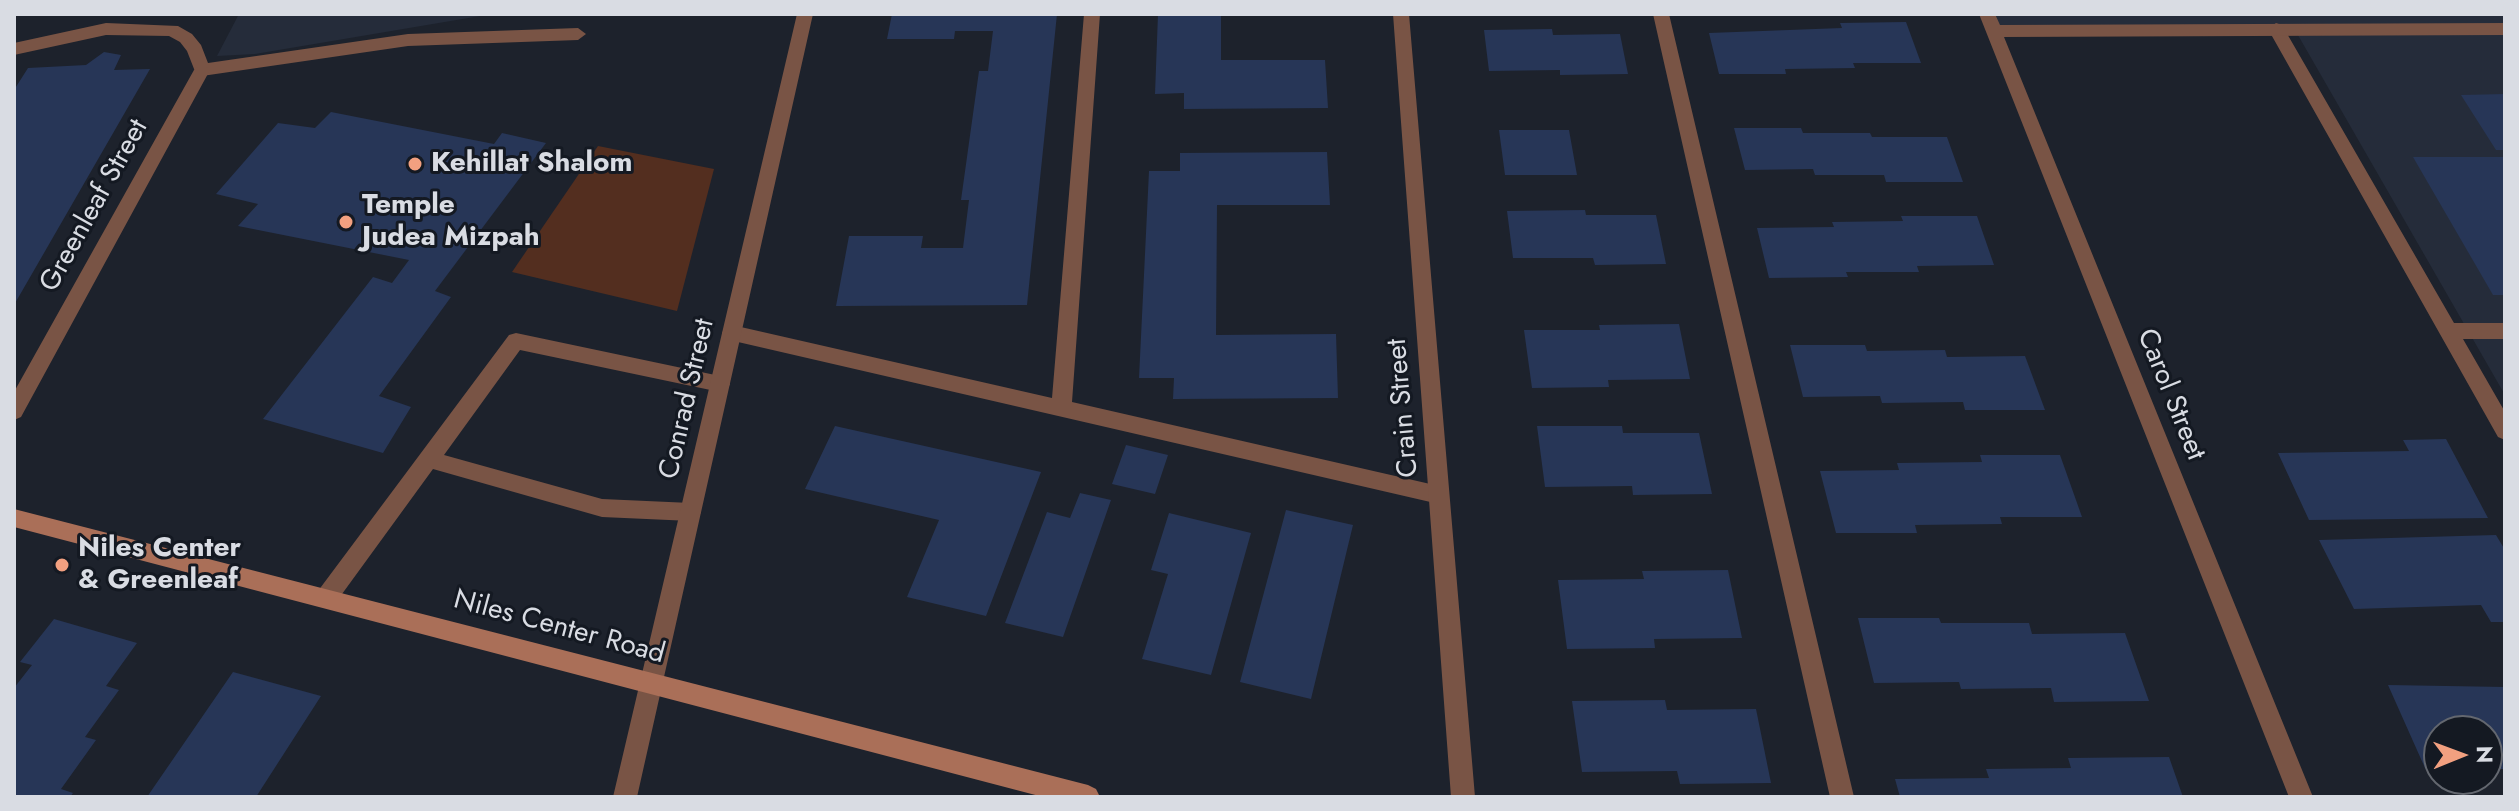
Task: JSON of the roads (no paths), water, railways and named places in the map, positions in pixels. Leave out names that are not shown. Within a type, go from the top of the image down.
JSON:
[{"type":"main road","name":"Niles Center Road","points":[[14,518],[1088,797]]},
{"type":"street","name":"Conrad Street","points":[[625,797],[805,14]]},
{"type":"street","points":[[1061,409],[1092,14]]},
{"type":"street","name":"Crain Street","points":[[1401,14],[1463,797]]},
{"type":"street","points":[[1661,14],[1842,797]]},
{"type":"street","points":[[1991,22],[2276,29],[2505,29]]},
{"type":"street","name":"Carol Street","points":[[1991,22],[2301,797]]},
{"type":"street","points":[[14,49],[106,29],[172,30],[186,38],[195,49],[202,70],[408,40],[578,34]]},
{"type":"street","points":[[2276,29],[2505,431]]},
{"type":"street","name":"Greenleaf Street","points":[[14,411],[202,70]]},
{"type":"street","points":[[2448,331],[2505,331]]},
{"type":"street","points":[[732,333],[1439,495]]},
{"type":"street","points":[[326,598],[516,341],[720,384]]},
{"type":"street","points":[[431,460],[602,508],[691,512]]},
{"type":"place","name":"Kehillat Shalom","points":[[415,164]]},
{"type":"place","name":"Temple Judea Mizpah","points":[[346,222]]},
{"type":"place","name":"Niles Center & Greenleaf","points":[[62,565]]}]
